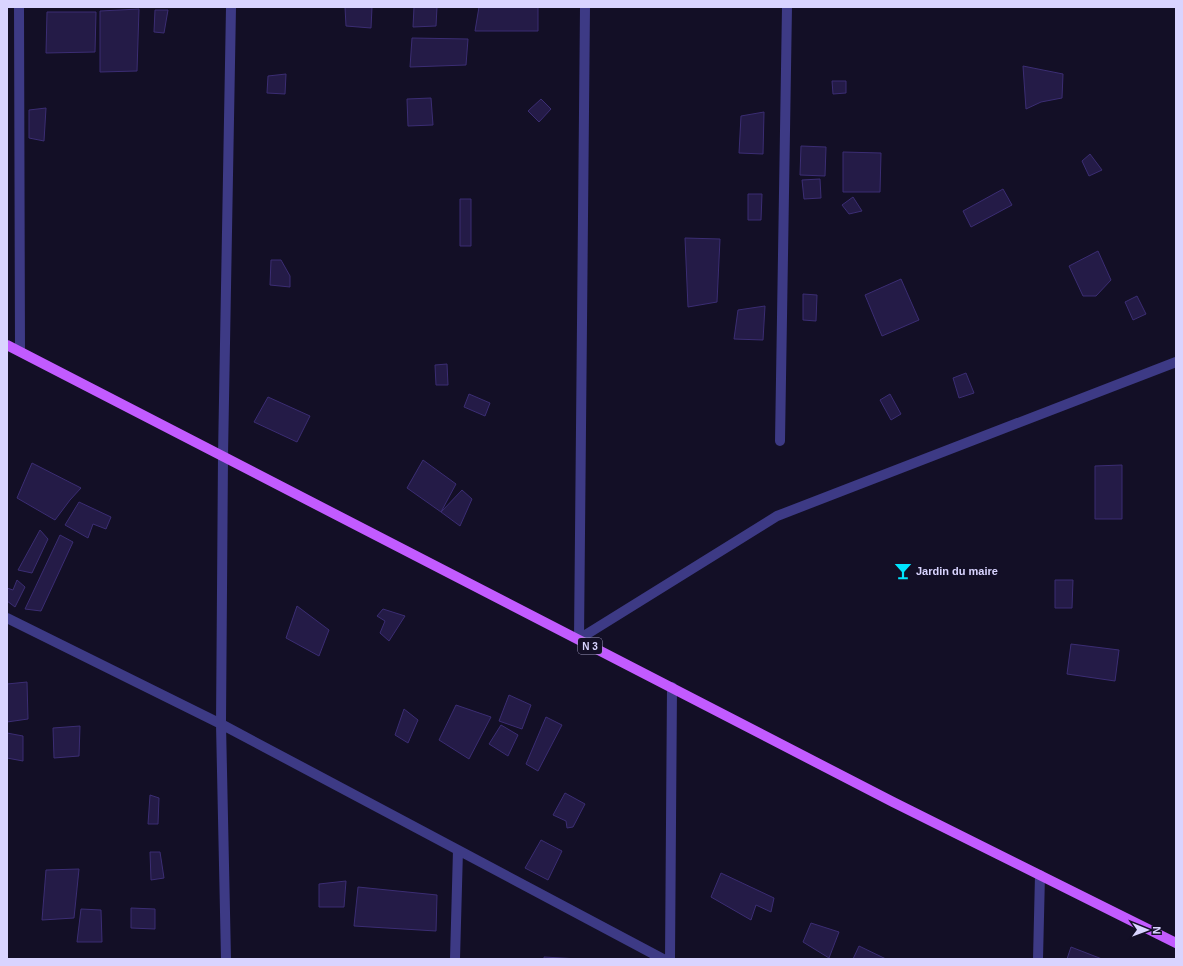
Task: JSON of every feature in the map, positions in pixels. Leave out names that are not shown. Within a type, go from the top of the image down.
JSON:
[{"type":"main road","name":"N 3","points":[[7,345],[893,802],[1176,942]]},
{"type":"street","points":[[19,7],[20,351]]},
{"type":"street","points":[[226,959],[221,724],[222,456],[231,7]]},
{"type":"street","points":[[579,639],[585,7]]},
{"type":"street","points":[[780,441],[787,7]]},
{"type":"street","points":[[579,639],[777,516],[1176,362]]},
{"type":"street","points":[[7,618],[221,724],[663,959]]},
{"type":"street","points":[[670,959],[672,688]]},
{"type":"street","points":[[455,959],[458,850]]},
{"type":"street","points":[[1038,959],[1040,875]]},
{"type":"building","points":[[345,7],[372,7],[371,28],[346,26]]},
{"type":"building","points":[[414,7],[437,7],[436,26],[413,27]]},
{"type":"building","points":[[479,7],[538,7],[538,31],[475,31]]},
{"type":"building","points":[[139,9],[137,71],[100,72],[100,11]]},
{"type":"building","points":[[155,10],[168,10],[164,33],[154,32]]},
{"type":"building","points":[[47,12],[96,12],[95,52],[46,53]]},
{"type":"building","points":[[412,38],[468,39],[466,65],[410,67]]},
{"type":"building","points":[[1023,66],[1063,74],[1062,98],[1041,102],[1026,109]]},
{"type":"building","points":[[286,74],[285,94],[267,93],[268,76]]},
{"type":"building","points":[[832,81],[846,81],[846,93],[833,94]]},
{"type":"building","points":[[431,98],[433,125],[408,126],[407,99]]},
{"type":"building","points":[[541,99],[551,109],[539,122],[528,111]]},
{"type":"building","points":[[46,108],[44,141],[29,138],[29,110]]},
{"type":"building","points":[[764,112],[763,154],[739,153],[741,116]]},
{"type":"building","points":[[801,146],[826,147],[825,176],[800,175]]},
{"type":"building","points":[[843,152],[881,153],[880,192],[843,192]]},
{"type":"building","points":[[1090,154],[1102,170],[1089,176],[1082,161]]},
{"type":"building","points":[[820,179],[821,198],[804,199],[802,180]]},
{"type":"building","points":[[1003,189],[1012,205],[971,227],[963,211]]},
{"type":"building","points":[[748,194],[762,194],[761,220],[748,220]]},
{"type":"building","points":[[853,197],[862,211],[849,214],[842,205]]},
{"type":"building","points":[[460,199],[471,199],[471,246],[460,246]]},
{"type":"building","points":[[685,238],[720,239],[717,302],[688,307]]},
{"type":"building","points":[[1098,251],[1111,280],[1096,296],[1083,296],[1069,266]]},
{"type":"building","points":[[271,260],[281,260],[290,276],[290,287],[270,285]]},
{"type":"building","points":[[901,279],[919,320],[882,336],[865,295]]},
{"type":"building","points":[[803,294],[817,295],[816,321],[803,320]]},
{"type":"building","points":[[1137,296],[1146,314],[1133,320],[1125,302]]},
{"type":"building","points":[[765,306],[763,340],[734,339],[738,310]]},
{"type":"building","points":[[447,364],[448,385],[436,385],[435,365]]},
{"type":"building","points":[[966,373],[974,393],[959,398],[953,378]]},
{"type":"building","points":[[469,394],[490,403],[485,416],[464,407]]},
{"type":"building","points":[[890,394],[901,414],[891,420],[880,400]]},
{"type":"building","points":[[268,397],[310,416],[297,442],[254,422]]},
{"type":"building","points":[[423,460],[456,484],[441,512],[407,488]]},
{"type":"building","points":[[32,463],[81,488],[55,520],[17,498]]},
{"type":"building","points":[[1122,465],[1122,519],[1095,519],[1095,466]]},
{"type":"building","points":[[462,490],[472,499],[460,526],[441,512]]},
{"type":"building","points":[[79,502],[111,517],[106,529],[93,524],[88,538],[65,525]]},
{"type":"building","points":[[40,530],[48,539],[32,573],[18,570]]},
{"type":"building","points":[[60,535],[73,542],[41,611],[25,609]]},
{"type":"building","points":[[17,580],[25,587],[15,607],[7,601],[7,588],[13,590]]},
{"type":"building","points":[[1055,580],[1073,580],[1072,608],[1055,608]]},
{"type":"building","points":[[297,606],[329,630],[319,656],[286,638]]},
{"type":"building","points":[[383,609],[405,616],[389,641],[380,633],[385,621],[377,616]]},
{"type":"building","points":[[1071,644],[1119,650],[1115,681],[1067,674]]},
{"type":"building","points":[[27,682],[28,719],[7,722],[7,684]]},
{"type":"building","points":[[509,695],[531,705],[522,729],[499,721]]},
{"type":"building","points":[[456,705],[491,717],[469,759],[439,740]]},
{"type":"building","points":[[404,709],[418,720],[408,743],[395,735]]},
{"type":"building","points":[[546,717],[562,725],[538,771],[526,764]]},
{"type":"building","points":[[501,725],[518,735],[508,756],[489,744]]},
{"type":"building","points":[[80,726],[79,756],[54,758],[53,728]]},
{"type":"building","points":[[7,733],[23,736],[23,761],[7,758]]},
{"type":"building","points":[[565,793],[585,804],[573,827],[567,828],[566,821],[553,815]]},
{"type":"building","points":[[150,795],[159,798],[158,824],[148,824]]},
{"type":"building","points":[[541,840],[562,851],[548,880],[525,868]]},
{"type":"building","points":[[150,852],[160,852],[164,878],[151,880]]},
{"type":"building","points":[[79,869],[74,918],[42,920],[46,870]]},
{"type":"building","points":[[721,873],[774,898],[771,912],[756,905],[751,920],[711,897]]},
{"type":"building","points":[[346,881],[344,907],[319,907],[319,884]]},
{"type":"building","points":[[358,887],[437,895],[436,931],[354,926]]},
{"type":"building","points":[[131,908],[155,909],[155,929],[131,928]]},
{"type":"building","points":[[81,909],[101,910],[102,942],[77,942]]},
{"type":"building","points":[[811,923],[839,932],[829,958],[803,942]]},
{"type":"building","points":[[859,946],[886,959],[853,959]]},
{"type":"building","points":[[1071,947],[1102,959],[1067,959]]},
{"type":"building","points":[[544,957],[579,959],[544,959]]},
{"type":"place","name":"Jardin du maire","points":[[903,571]]}]
